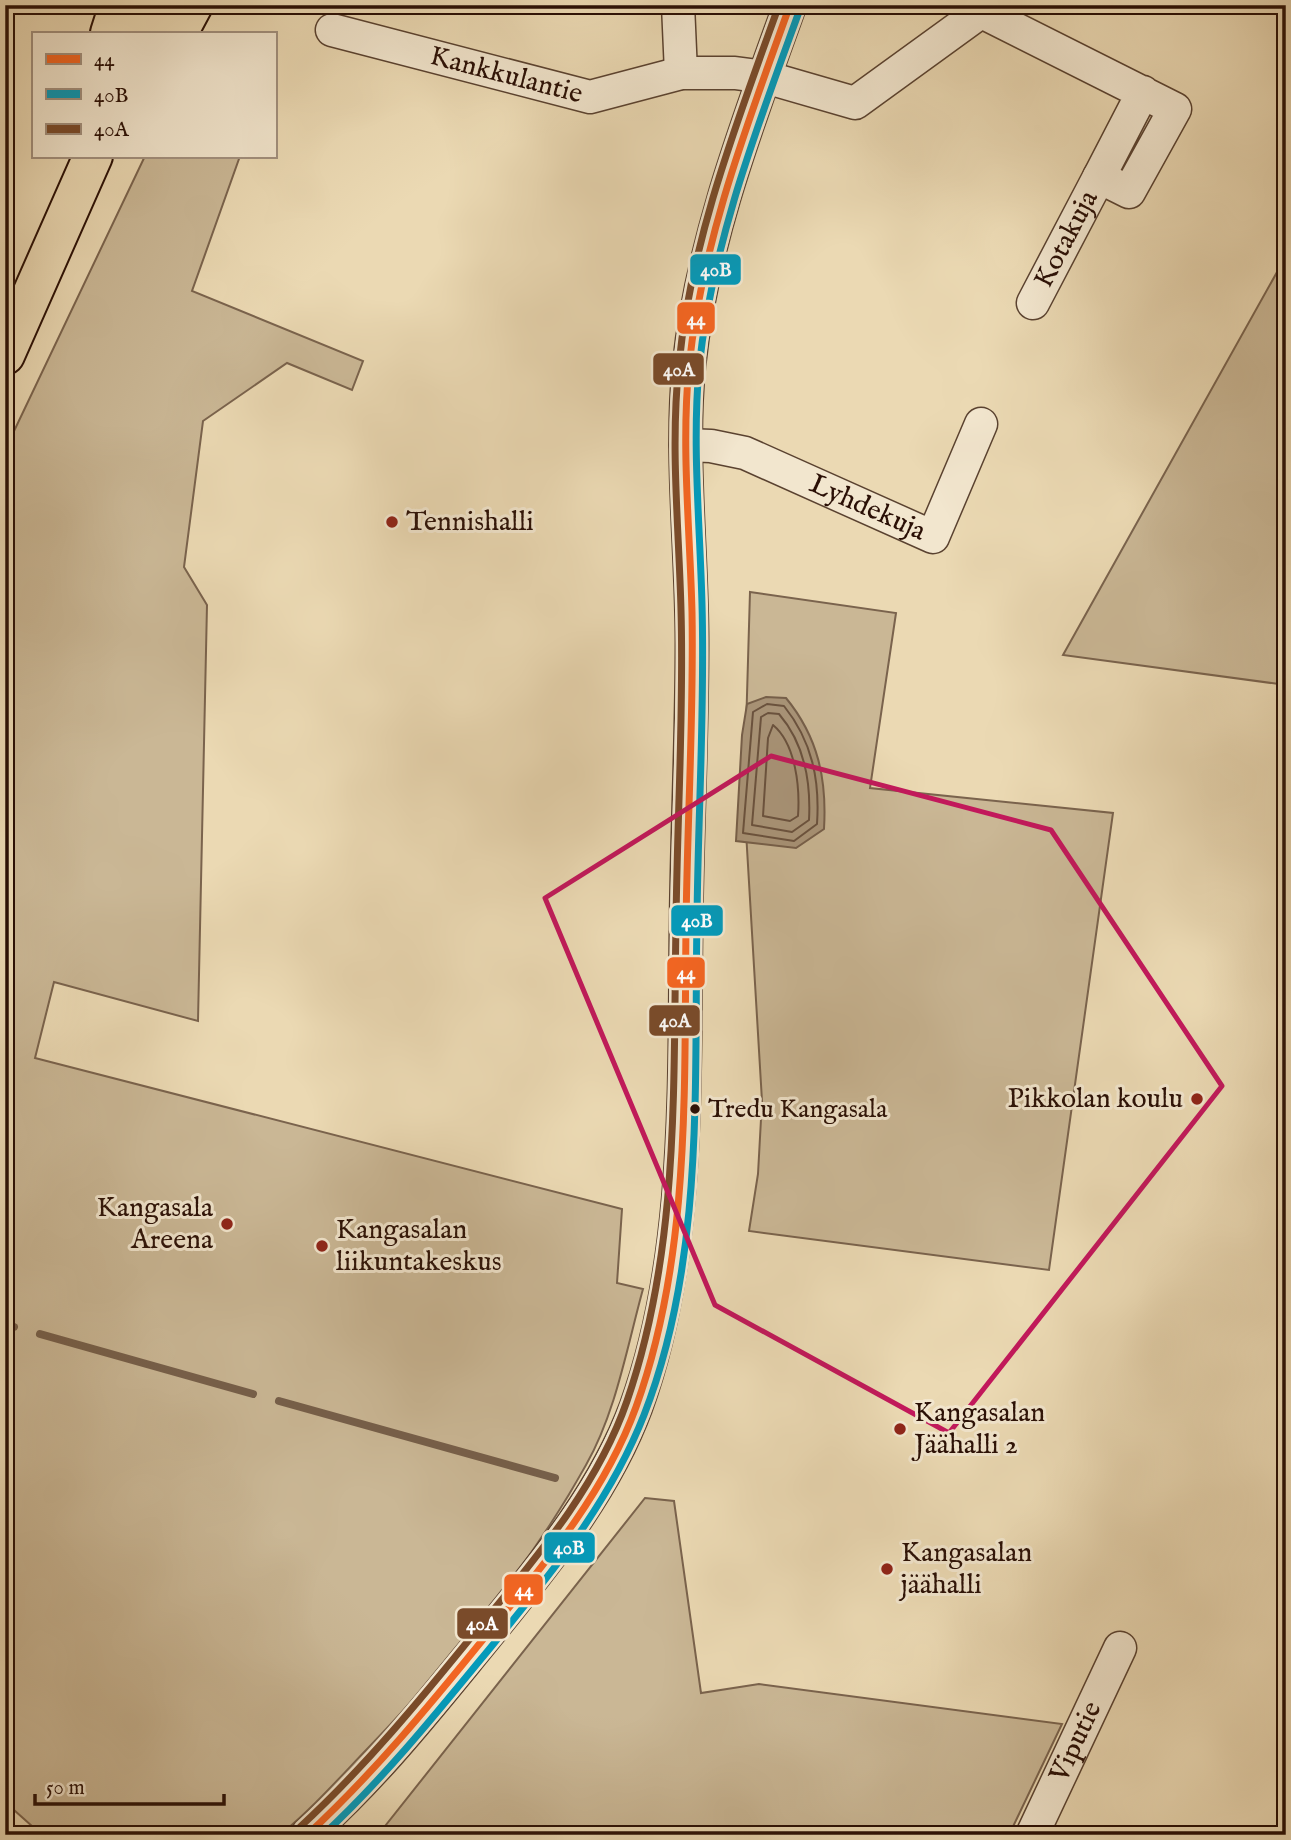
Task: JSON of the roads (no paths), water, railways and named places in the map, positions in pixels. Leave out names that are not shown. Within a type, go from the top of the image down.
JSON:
[{"type":"highway","points":[[110,32],[119,5]]},
{"type":"highway","points":[[147,32],[160,5]]},
{"type":"highway","points":[[179,32],[193,5]]},
{"type":"highway","points":[[8,348],[70,158]]},
{"type":"highway","points":[[8,348],[92,158]]},
{"type":"highway","points":[[8,348],[110,158]]},
{"type":"street","points":[[678,5],[681,73]]},
{"type":"street","points":[[307,1835],[350,1797],[376,1768],[551,1556],[608,1465],[635,1408],[660,1322],[668,1280],[677,1188],[685,1020],[692,647],[686,445],[688,370],[696,308],[741,140],[790,5]]},
{"type":"street","name":"Kankkulantie","points":[[332,30],[590,97],[681,73],[735,73],[765,77],[855,103],[986,8]]},
{"type":"street","name":"Kotakuja","points":[[986,8],[1143,92],[1033,303]]},
{"type":"street","name":"Lyhdekuja","points":[[686,445],[711,446],[745,453],[933,537],[981,424]]},
{"type":"street","name":"Viputie","points":[[1032,1835],[1120,1648]]},
{"type":"water","points":[[766,697],[786,698],[797,713],[813,743],[822,776],[824,829],[796,848],[736,841],[742,735],[747,704]]},
{"type":"waterway","points":[[5,1324],[14,1327]]},
{"type":"waterway","points":[[40,1334],[253,1394]]},
{"type":"waterway","points":[[279,1401],[555,1478]]},
{"type":"place","name":"Tennishalli","points":[[392,522]]},
{"type":"place","name":"Pikkolan koulu","points":[[1197,1099]]},
{"type":"place","name":"Tredu Kangasala","points":[[695,1109]]},
{"type":"place","name":"Kangasala Areena","points":[[227,1224]]},
{"type":"place","name":"Kangasalan liikuntakeskus","points":[[322,1246]]},
{"type":"place","name":"Kangasalan Jäähalli 2","points":[[900,1429]]},
{"type":"place","name":"Kangasalan jäähalli","points":[[887,1569]]}]
